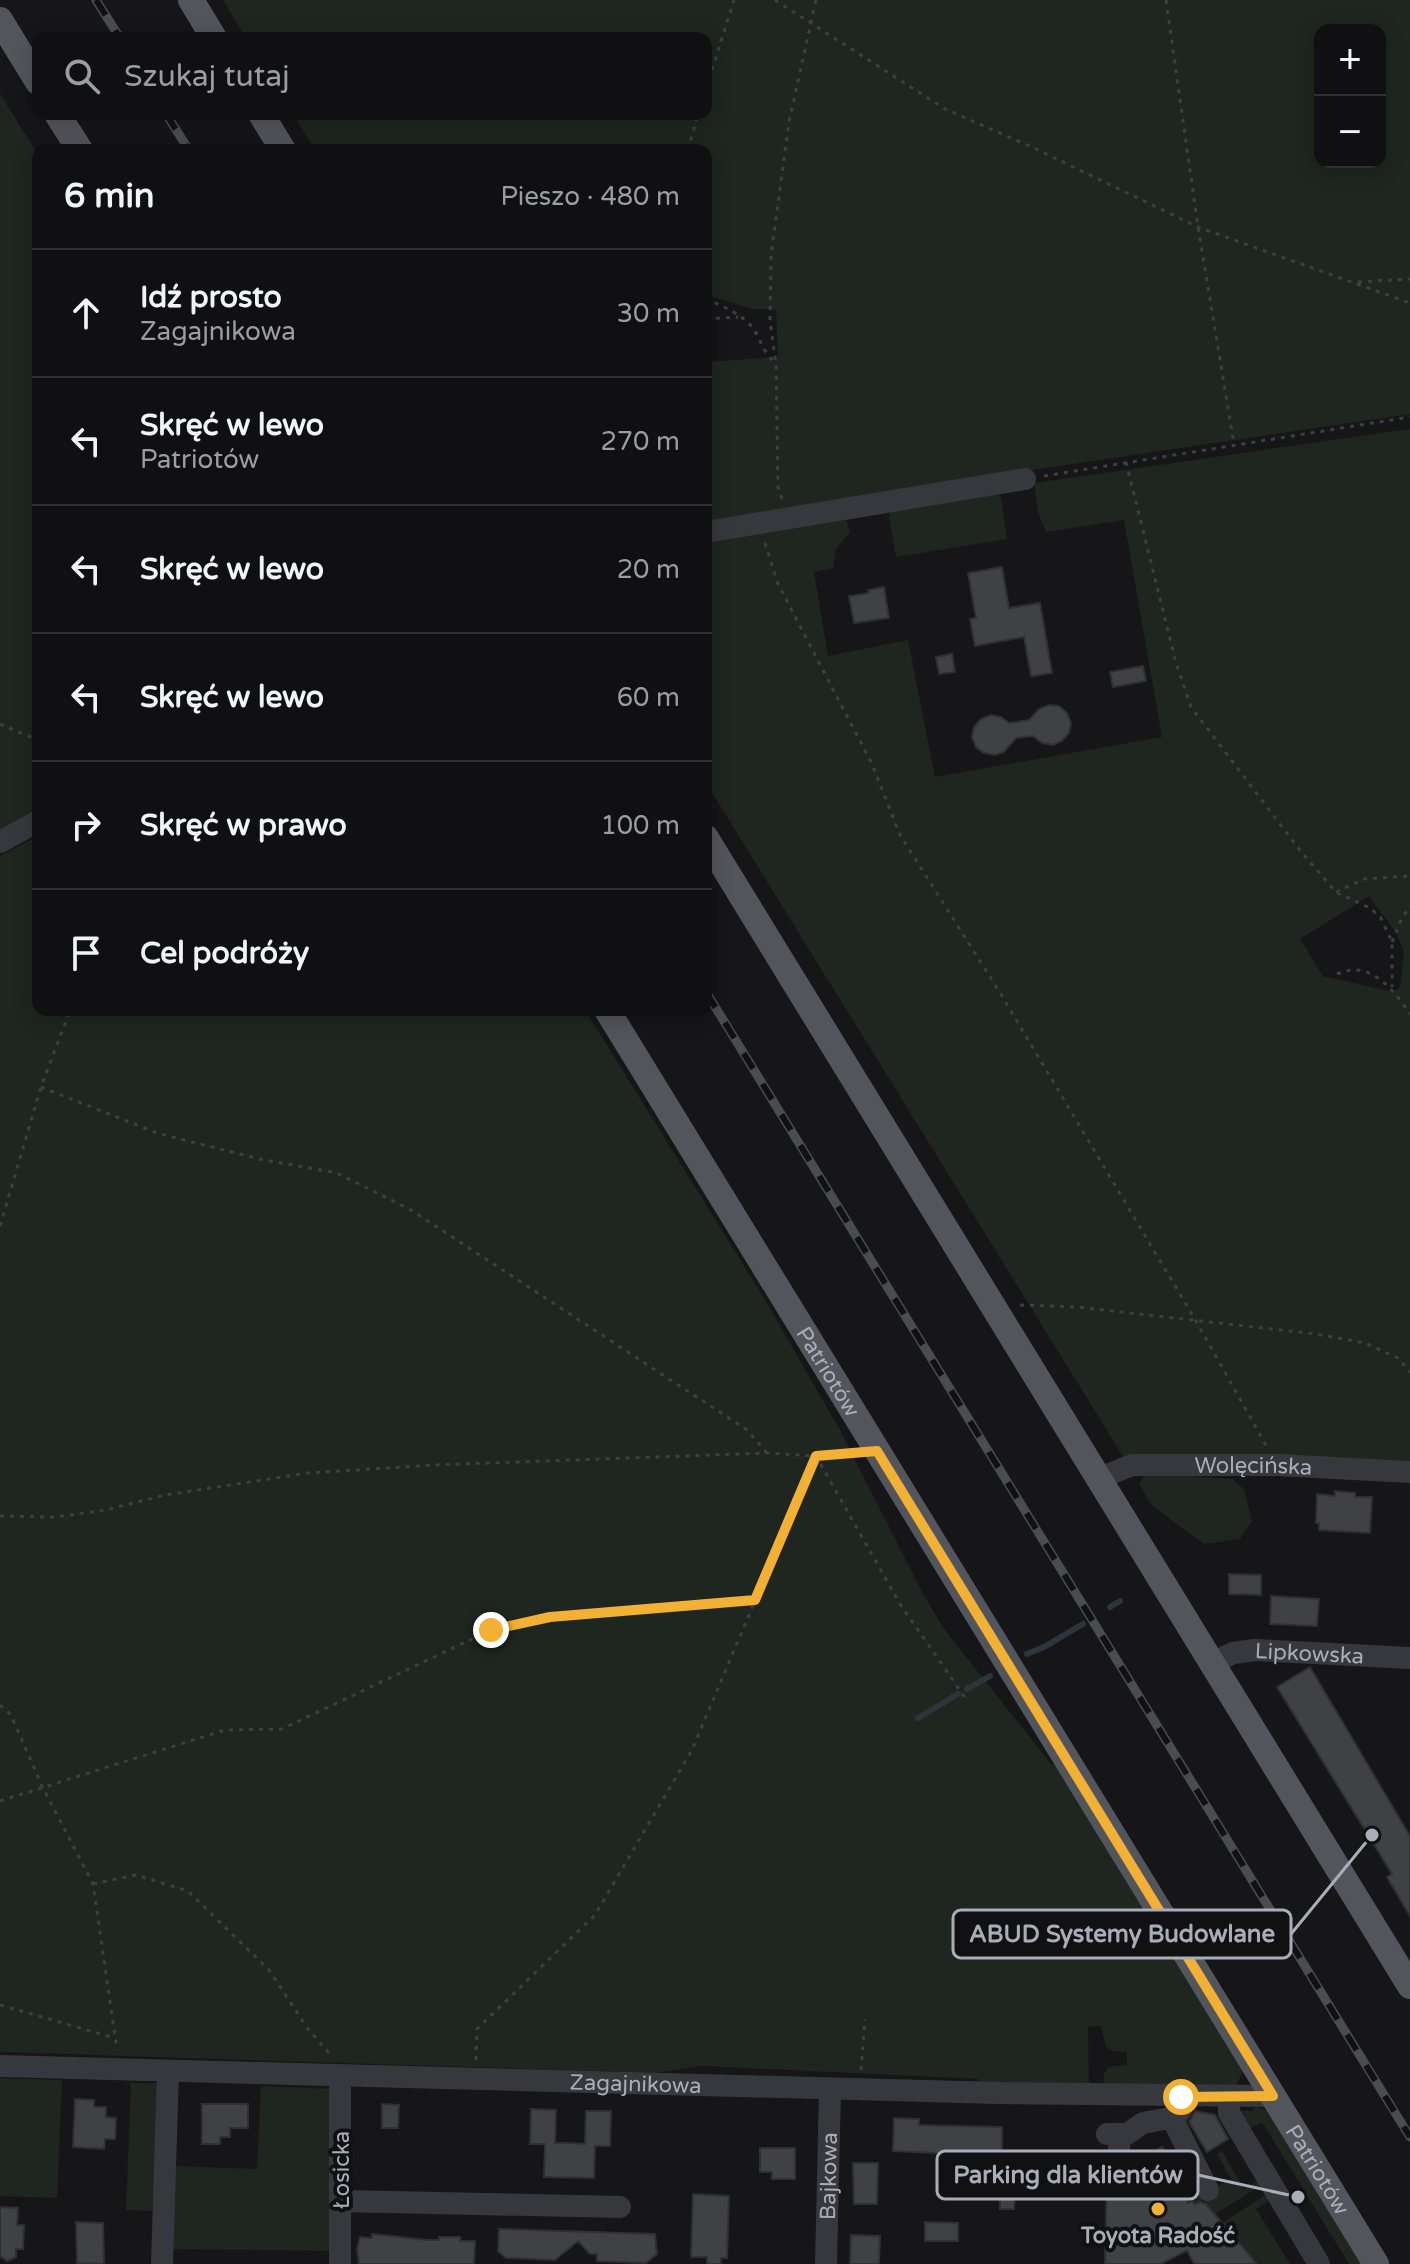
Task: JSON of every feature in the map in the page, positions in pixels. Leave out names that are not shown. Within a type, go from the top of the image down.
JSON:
[{"type":"main road","points":[[191,0],[210,32]]},
{"type":"main road","points":[[0,20],[32,72]]},
{"type":"main road","points":[[61,120],[76,144]]},
{"type":"main road","points":[[265,120],[279,144]]},
{"type":"main road","points":[[712,848],[1212,1663],[1406,1972]]},
{"type":"main road","name":"Patriotów","points":[[611,1016],[1376,2264]]},
{"type":"street","points":[[712,531],[1025,479]]},
{"type":"street","points":[[0,842],[32,824]]},
{"type":"street","name":"Wolęcińska","points":[[1100,1478],[1132,1465],[1278,1465],[1410,1472]]},
{"type":"street","name":"Lipkowska","points":[[1212,1663],[1233,1653],[1255,1650],[1410,1658]]},
{"type":"street","name":"Zagajnikowa","points":[[0,2066],[860,2090],[1178,2107],[1229,2097],[1273,2096]]},
{"type":"street","points":[[162,2264],[168,2071]]},
{"type":"street","name":"Łosicka","points":[[340,2076],[340,2264]]},
{"type":"street","name":"Bajkowa","points":[[826,2264],[830,2089]]},
{"type":"street","points":[[1229,2097],[1229,2113],[1319,2264]]},
{"type":"street","points":[[1119,2168],[1113,2134],[1129,2133],[1137,2126],[1178,2107]]},
{"type":"street","points":[[1178,2107],[1176,2128],[1208,2190]]},
{"type":"street","points":[[342,2201],[620,2207]]},
{"type":"path","points":[[712,70],[734,0]]},
{"type":"path","points":[[775,0],[945,109],[1198,227],[1410,303]]},
{"type":"path","points":[[793,518],[783,505],[778,487],[776,364],[770,321],[773,224],[789,122],[816,0]]},
{"type":"path","points":[[1166,0],[1198,227],[1234,444]]},
{"type":"path","points":[[690,144],[696,120]]},
{"type":"path","points":[[1354,283],[1410,279]]},
{"type":"path","points":[[712,301],[751,326],[762,350],[776,364]]},
{"type":"path","points":[[712,319],[741,317]]},
{"type":"path","points":[[1025,479],[1410,417]]},
{"type":"path","points":[[1126,462],[1176,663],[1191,707],[1302,853],[1336,892],[1370,908],[1381,918],[1392,942]]},
{"type":"path","points":[[761,523],[778,584],[872,764],[900,835],[999,991],[1278,1465]]},
{"type":"path","points":[[0,724],[32,737]]},
{"type":"path","points":[[1336,892],[1364,879],[1410,876]]},
{"type":"path","points":[[1392,987],[1392,942],[1410,906]]},
{"type":"path","points":[[1337,974],[1348,969],[1361,969],[1392,987],[1410,1014]]},
{"type":"path","points":[[0,1226],[41,1087],[68,1016]]},
{"type":"path","points":[[41,1087],[157,1133],[259,1159],[337,1173],[411,1210],[747,1430],[767,1453]]},
{"type":"path","points":[[1020,1305],[1077,1307],[1316,1334],[1365,1343],[1398,1358],[1410,1372]]},
{"type":"path","points":[[0,1516],[55,1517],[106,1510],[165,1495],[308,1473],[434,1465],[767,1453],[816,1456],[877,1451]]},
{"type":"path","points":[[476,2080],[477,2029],[595,1915],[692,1750],[816,1456]]},
{"type":"path","points":[[816,1456],[900,1604],[968,1702]]},
{"type":"path","points":[[0,1801],[225,1730],[282,1729],[491,1630],[550,1617],[755,1600]]},
{"type":"path","points":[[0,1705],[11,1715],[42,1786],[93,1884],[121,2069]]},
{"type":"path","points":[[93,1884],[136,1875],[188,1891],[269,1970],[308,2029],[334,2060],[340,2076]]},
{"type":"path","points":[[0,2005],[115,2038]]},
{"type":"path","points":[[860,2090],[865,2019]]},
{"type":"shaded area","points":[[223,0],[1410,0],[1410,414],[1019,470],[712,523],[712,362],[778,357],[776,309],[753,309],[712,297],[712,144],[311,144],[297,120],[712,120],[712,32],[242,32]]},
{"type":"shaded area","points":[[0,94],[32,145],[32,811],[0,830]]},
{"type":"shaded area","points":[[1410,429],[1410,1465],[1124,1458],[712,793],[712,538],[846,520],[850,532],[836,548],[833,568],[814,572],[828,656],[908,640],[935,777],[1162,737],[1124,520],[1046,532],[1038,512],[1034,483]],"holes":[[[1369,896],[1397,934],[1404,953],[1400,987],[1393,992],[1323,976],[1300,939]]]},
{"type":"shaded area","points":[[995,489],[1001,498],[1007,539],[896,557],[889,515],[893,506]]},
{"type":"shaded area","points":[[32,839],[32,1016],[589,1016],[764,1298],[840,1430],[923,1594],[944,1629],[1052,1765],[1057,1763],[1242,2069],[1236,2084],[1231,2087],[1103,2086],[1104,2074],[1109,2067],[1127,2065],[1127,2052],[1106,2047],[1101,2026],[1088,2027],[1089,2086],[980,2085],[978,2079],[701,2066],[656,2073],[0,2052],[0,856]]},
{"type":"shaded area","points":[[1147,1473],[1232,1479],[1244,1489],[1252,1521],[1240,1539],[1204,1544],[1151,1505],[1139,1483]]},
{"type":"shaded area","points":[[0,2078],[62,2080],[57,2198],[0,2196]]},
{"type":"shaded area","points":[[131,2083],[161,2083],[154,2211],[126,2210]]},
{"type":"shaded area","points":[[261,2086],[331,2089],[335,2251],[169,2249],[172,2166],[257,2169]]},
{"type":"shaded area","points":[[1254,2107],[1268,2110],[1365,2264],[1349,2264],[1262,2122],[1248,2130],[1240,2111],[1253,2111]]},
{"type":"shaded area","points":[[1222,2151],[1244,2189],[1259,2180],[1262,2185],[1215,2214],[1204,2201],[1195,2204],[1192,2201],[1231,2179],[1217,2154]]},
{"type":"shaded area","points":[[1267,2194],[1270,2200],[1256,2209],[1290,2264],[1257,2264],[1222,2223]]},
{"type":"building","points":[[1002,567],[1009,608],[1040,603],[1052,673],[1031,676],[1024,637],[975,646],[970,619],[976,618],[968,573]]},
{"type":"building","points":[[884,587],[889,618],[854,623],[849,596]]},
{"type":"building","points":[[952,654],[955,672],[939,674],[936,657]]},
{"type":"building","points":[[1143,666],[1146,681],[1113,687],[1110,672]]},
{"type":"building","points":[[1049,705],[1059,706],[1067,713],[1071,723],[1069,733],[1062,741],[1053,745],[1042,743],[1033,736],[1016,738],[1004,752],[995,755],[984,753],[976,747],[972,737],[974,727],[981,719],[991,715],[1009,723],[1029,720],[1039,709]]},
{"type":"building","points":[[1335,1491],[1355,1493],[1355,1497],[1372,1497],[1370,1533],[1319,1530],[1319,1523],[1316,1523],[1317,1494],[1335,1496]]},
{"type":"building","points":[[1229,1574],[1261,1575],[1261,1595],[1229,1594]]},
{"type":"building","points":[[1271,1596],[1319,1599],[1317,1626],[1270,1624]]},
{"type":"building","points":[[1310,1667],[1410,1836],[1410,1916],[1387,1877],[1392,1874],[1277,1687]]},
{"type":"building","points":[[75,2099],[94,2100],[94,2107],[106,2107],[106,2117],[116,2118],[115,2139],[105,2139],[104,2149],[73,2147]]},
{"type":"building","points":[[202,2104],[248,2104],[248,2128],[230,2128],[230,2137],[220,2137],[220,2144],[202,2144]]},
{"type":"building","points":[[382,2104],[399,2105],[398,2128],[382,2128]]},
{"type":"building","points":[[531,2109],[556,2110],[555,2143],[585,2144],[586,2111],[611,2111],[610,2146],[595,2146],[594,2178],[544,2177],[545,2144],[530,2144]]},
{"type":"building","points":[[1195,2111],[1215,2115],[1228,2139],[1207,2152],[1189,2122]]},
{"type":"building","points":[[894,2118],[919,2119],[919,2125],[1002,2127],[1002,2156],[893,2151]]},
{"type":"building","name":"Toyota Radość","points":[[1162,2147],[1170,2161],[1166,2163],[1188,2203],[1206,2204],[1257,2264],[1194,2264],[1187,2250],[1161,2264],[1105,2264],[1107,2175],[1113,2180],[1125,2180],[1131,2174],[1133,2163]]},
{"type":"building","points":[[760,2148],[795,2148],[795,2179],[772,2179],[772,2172],[760,2172]]},
{"type":"building","points":[[853,2163],[878,2163],[877,2204],[854,2204]]},
{"type":"building","points":[[1000,2192],[1015,2192],[1014,2209],[1000,2209]]},
{"type":"building","points":[[693,2194],[729,2196],[727,2258],[721,2258],[721,2264],[707,2264],[707,2257],[691,2257]]},
{"type":"building","points":[[0,2207],[18,2208],[17,2225],[24,2225],[23,2249],[16,2249],[16,2257],[7,2261],[0,2256]]},
{"type":"building","points":[[76,2222],[103,2223],[104,2264],[77,2263]]},
{"type":"building","points":[[925,2222],[958,2223],[958,2241],[925,2241]]},
{"type":"building","points":[[499,2229],[655,2234],[657,2254],[646,2263],[597,2261],[597,2254],[590,2254],[578,2241],[555,2260],[506,2258],[498,2251]]},
{"type":"building","points":[[372,2234],[427,2240],[460,2237],[460,2241],[475,2241],[474,2264],[359,2264],[357,2249],[360,2237],[372,2238]]},
{"type":"building","points":[[851,2235],[880,2236],[879,2264],[850,2264]]},
{"type":"waterway","points":[[1110,1607],[1120,1601]]},
{"type":"waterway","points":[[1027,1654],[1083,1624]]},
{"type":"waterway","points":[[967,1689],[990,1676]]},
{"type":"waterway","points":[[918,1718],[958,1694]]},
{"type":"railway","points":[[96,0],[116,32]]},
{"type":"railway","points":[[170,120],[185,144]]},
{"type":"railway","points":[[712,1002],[1410,2137]]},
{"type":"place","name":"ABUD Systemy Budowlane","points":[[1372,1835]]},
{"type":"place","name":"Parking dla klientów","points":[[1298,2197]]},
{"type":"place","name":"Toyota Radość","points":[[1158,2209]]},
{"type":"route","points":[[491,1630],[550,1617],[755,1600],[816,1456],[877,1451],[1273,2096],[1181,2097]]}]
